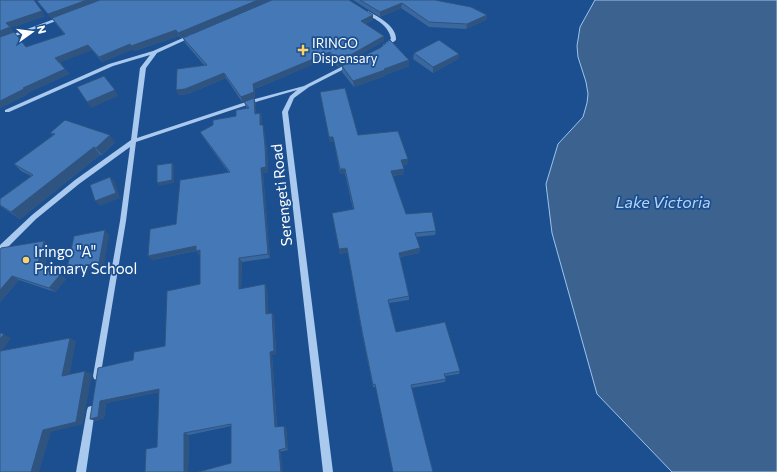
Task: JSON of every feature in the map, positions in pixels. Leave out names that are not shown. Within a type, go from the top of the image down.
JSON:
[{"type":"street","points":[[360,9],[390,28],[394,34],[394,38],[377,51]]},
{"type":"street","points":[[0,41],[66,17]]},
{"type":"street","points":[[7,111],[111,65],[155,52],[196,33]]},
{"type":"street","points":[[95,386],[134,141],[143,68],[155,52]]},
{"type":"street","name":"Serengeti Road","points":[[328,472],[285,112],[292,97],[307,86],[358,61]]},
{"type":"street","points":[[0,250],[34,217],[77,182],[134,141],[257,100],[307,86]]},
{"type":"street","points":[[81,472],[93,402]]},
{"type":"water","name":"Lake Victoria","points":[[595,0],[777,0],[777,472],[672,472],[597,394],[552,233],[546,184],[558,144],[583,117],[587,103],[588,94],[586,82],[578,57],[577,46],[580,27]]},
{"type":"building","points":[[0,0],[34,0],[42,11],[6,23],[10,27],[0,31]]},
{"type":"building","points":[[87,0],[48,14],[37,1]]},
{"type":"building","points":[[100,0],[258,0],[178,33],[176,30],[131,46],[130,44],[99,57],[88,45],[55,58],[65,69],[23,88],[24,89],[0,101],[0,37],[14,32],[26,47],[65,34],[52,18]]},
{"type":"building","points":[[272,0],[349,0],[373,15],[361,21],[384,36],[338,62],[330,52],[253,84],[254,92],[241,97],[224,73],[185,89],[176,90],[177,69],[207,65],[183,38]]},
{"type":"building","points":[[360,0],[435,0],[471,7],[487,15],[467,24],[429,22],[402,3],[380,12]]},
{"type":"building","points":[[390,40],[409,60],[353,81],[342,66],[380,48]]},
{"type":"building","points":[[439,40],[459,54],[433,67],[414,53]]},
{"type":"building","points":[[104,76],[115,90],[87,102],[77,87]]},
{"type":"building","points":[[345,88],[358,135],[398,131],[408,159],[401,160],[404,169],[391,171],[406,214],[432,212],[436,231],[415,233],[420,248],[399,253],[409,296],[388,300],[396,332],[445,322],[460,371],[444,374],[446,379],[411,385],[433,472],[393,472],[375,384],[373,385],[347,248],[339,249],[332,213],[354,209],[345,169],[340,169],[333,137],[329,137],[320,92]]},
{"type":"building","points":[[254,98],[255,114],[260,113],[260,125],[263,125],[265,146],[266,167],[261,168],[268,254],[239,258],[239,289],[265,284],[266,314],[272,313],[274,351],[270,352],[275,427],[284,426],[286,448],[279,450],[281,472],[198,472],[231,463],[231,424],[184,433],[184,472],[145,472],[146,449],[157,447],[159,389],[100,401],[98,417],[90,419],[98,368],[133,360],[134,352],[165,346],[167,291],[200,284],[200,250],[196,251],[196,246],[148,256],[150,229],[176,224],[180,180],[230,172],[200,132],[213,125],[213,120],[236,116],[236,110],[249,108],[244,102]]},
{"type":"building","points":[[65,120],[110,135],[96,148],[94,147],[11,212],[0,205],[0,199],[33,175],[14,164],[55,134],[50,133]]},
{"type":"building","points":[[172,163],[172,180],[157,183],[157,165]]},
{"type":"building","points":[[110,177],[116,193],[95,201],[90,185]]},
{"type":"building","points":[[105,230],[99,263],[67,269],[74,236]]},
{"type":"building","points":[[44,241],[37,267],[60,275],[49,288],[12,276],[0,290],[1,248]]},
{"type":"building","points":[[0,333],[4,334],[0,339]]},
{"type":"building","points":[[70,338],[62,376],[85,371],[76,422],[43,430],[31,472],[0,472],[0,351]]},
{"type":"place","name":"IRINGO Dispensary","points":[[303,50]]},
{"type":"place","name":"Iringo \"A\" Primary School","points":[[26,260]]}]
